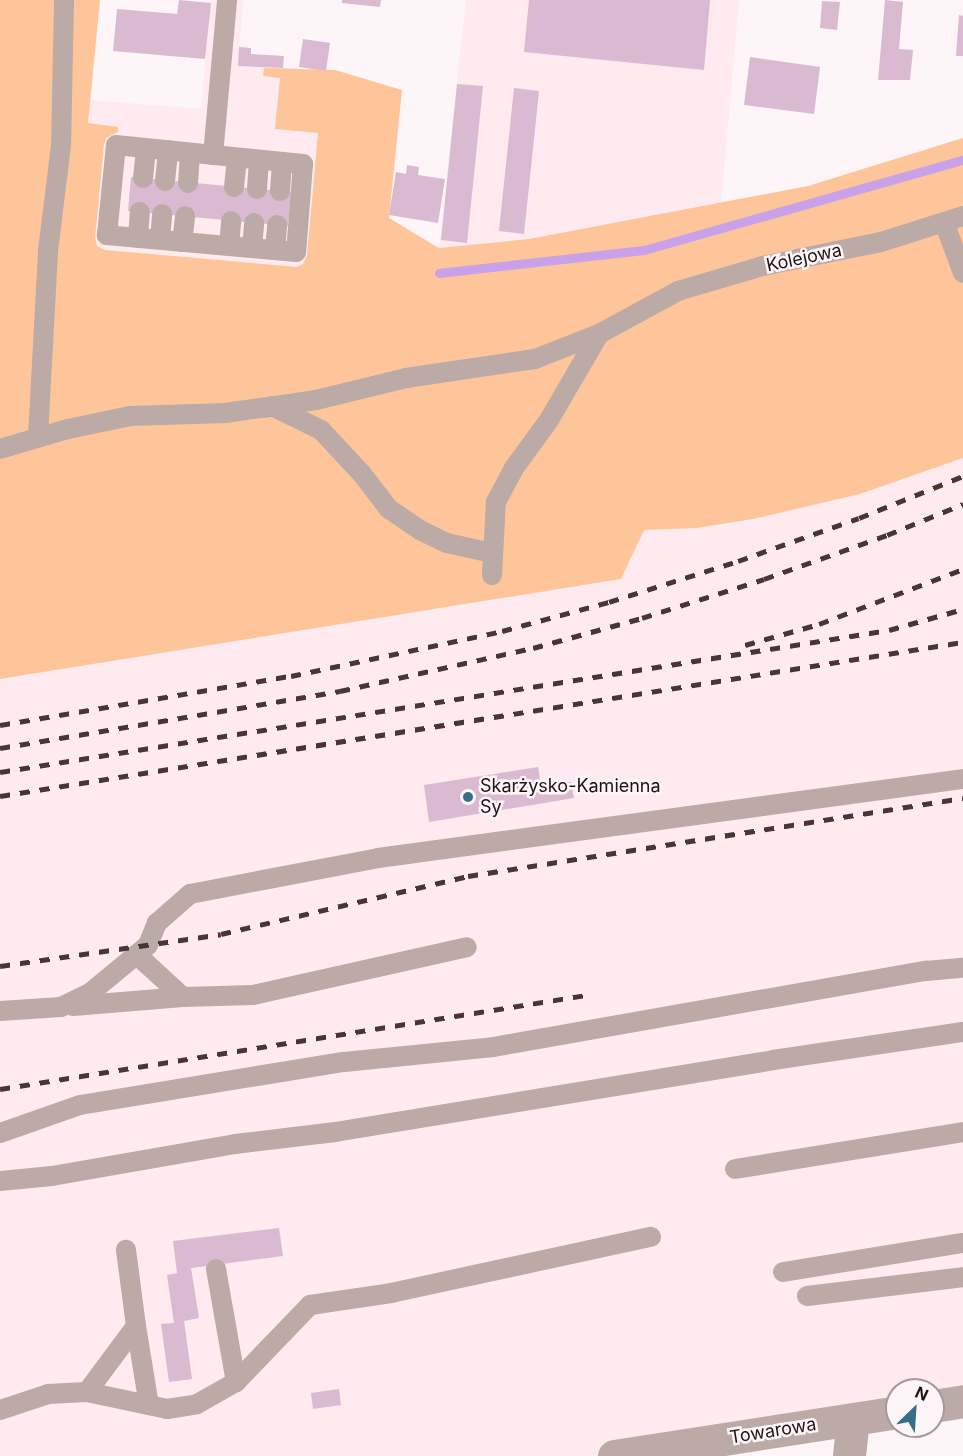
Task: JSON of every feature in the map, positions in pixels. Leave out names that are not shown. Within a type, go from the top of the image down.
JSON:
[{"type":"street","points":[[945,1404],[963,1401]]},
{"type":"street","name":"Towarowa","points":[[614,1456],[678,1451],[885,1414]]},
{"type":"street","points":[[849,1456],[853,1419]]},
{"type":"lane","points":[[38,437],[48,251],[61,145],[64,0]]},
{"type":"lane","points":[[213,155],[227,0]]},
{"type":"lane","points":[[116,146],[190,153],[303,164],[296,252],[107,234],[116,146]]},
{"type":"lane","points":[[143,178],[146,148]]},
{"type":"lane","points":[[165,181],[168,150]]},
{"type":"lane","points":[[188,183],[190,153]]},
{"type":"lane","points":[[234,187],[237,158]]},
{"type":"lane","points":[[257,189],[260,160]]},
{"type":"lane","points":[[280,191],[282,162]]},
{"type":"lane","points":[[138,238],[140,212]]},
{"type":"lane","points":[[160,239],[162,214]]},
{"type":"lane","points":[[182,242],[185,216]]},
{"type":"lane","name":"Kolejowa","points":[[0,449],[38,437],[130,416],[225,413],[316,400],[406,378],[535,360],[599,334],[678,291],[763,266],[881,242],[963,216]]},
{"type":"lane","points":[[229,246],[231,221]]},
{"type":"lane","points":[[944,222],[963,273]]},
{"type":"lane","points":[[252,248],[254,223]]},
{"type":"lane","points":[[275,250],[277,225]]},
{"type":"lane","points":[[492,575],[496,502],[514,468],[549,420],[599,334]]},
{"type":"lane","points":[[272,406],[321,430],[362,474],[389,509],[420,530],[447,543],[492,554]]},
{"type":"lane","points":[[61,1007],[90,993],[137,955],[148,945],[157,923],[190,894],[378,858],[963,779]]},
{"type":"lane","points":[[0,1011],[183,997],[253,995],[467,947]]},
{"type":"lane","points":[[137,955],[183,997]]},
{"type":"lane","points":[[0,1133],[80,1105],[344,1062],[493,1047],[926,971],[963,968]]},
{"type":"lane","points":[[0,1181],[52,1176],[235,1144],[334,1132],[773,1060],[963,1032]]},
{"type":"lane","points":[[735,1169],[963,1132]]},
{"type":"lane","points":[[0,1410],[48,1394],[87,1392],[167,1409],[197,1404],[236,1382],[310,1305],[391,1293],[651,1237]]},
{"type":"lane","points":[[783,1272],[963,1243]]},
{"type":"lane","points":[[126,1250],[149,1405]]},
{"type":"lane","points":[[216,1269],[236,1382]]},
{"type":"lane","points":[[807,1296],[963,1277]]},
{"type":"lane","points":[[87,1392],[136,1326]]},
{"type":"shaded area","points":[[0,0],[100,0],[88,123],[118,127],[118,132],[106,138],[104,145],[95,238],[97,246],[105,250],[297,267],[303,264],[307,255],[318,133],[275,129],[280,78],[263,76],[264,68],[335,70],[402,90],[389,218],[439,248],[529,239],[808,186],[963,138],[963,458],[860,494],[753,519],[697,528],[644,530],[621,579],[0,679]]},
{"type":"shaded area","points":[[211,0],[243,0],[238,66],[335,70],[314,291],[76,256],[90,100],[201,109]]},
{"type":"shaded area","points":[[466,0],[739,0],[721,203],[529,239],[439,248]]},
{"type":"shaded area","points":[[963,458],[963,1399],[945,1394],[945,1378],[885,1378],[885,1412],[602,1456],[0,1456],[0,679],[621,579],[644,530],[697,528],[753,519],[860,494]]},
{"type":"building","points":[[179,0],[211,3],[205,59],[113,51],[117,9],[177,14]]},
{"type":"building","points":[[342,0],[381,0],[380,7],[342,3]]},
{"type":"building","points":[[529,0],[710,0],[704,70],[524,52]]},
{"type":"building","points":[[885,0],[903,2],[899,49],[913,50],[910,80],[878,80]]},
{"type":"building","points":[[822,1],[840,2],[837,30],[820,28]]},
{"type":"building","points":[[959,15],[963,16],[963,56],[956,56]]},
{"type":"building","points":[[303,39],[330,43],[326,71],[299,67]]},
{"type":"building","points":[[239,47],[251,48],[251,54],[284,56],[283,68],[238,66]]},
{"type":"building","points":[[750,57],[820,67],[814,114],[744,105]]},
{"type":"building","points":[[457,84],[483,86],[467,243],[441,240]]},
{"type":"building","points":[[514,88],[539,91],[524,234],[499,231]]},
{"type":"building","points":[[407,165],[419,167],[418,175],[445,179],[438,223],[389,215],[396,172],[406,174]]},
{"type":"building","points":[[131,177],[291,192],[288,226],[128,211]]},
{"type":"building","name":"Skarżysko-Kamienna Sy","points":[[538,767],[541,786],[571,782],[574,798],[429,822],[424,785]]},
{"type":"building","points":[[279,1228],[283,1256],[191,1268],[199,1318],[184,1321],[192,1379],[169,1382],[161,1324],[174,1323],[167,1275],[177,1273],[173,1241]]},
{"type":"building","points":[[339,1389],[341,1405],[313,1409],[311,1393]]},
{"type":"waterway","points":[[439,273],[644,250],[963,160]]},
{"type":"railway","points":[[0,725],[291,676],[502,631],[609,602],[738,561],[859,518],[963,476]]},
{"type":"railway","points":[[0,748],[340,691],[533,648],[642,618],[764,579],[887,535],[963,504]]},
{"type":"railway","points":[[745,645],[819,624],[963,569]]},
{"type":"railway","points":[[0,772],[889,630],[963,609]]},
{"type":"railway","points":[[0,796],[963,642]]},
{"type":"railway","points":[[0,966],[221,934],[468,876],[963,798]]},
{"type":"railway","points":[[0,1089],[586,995]]},
{"type":"place","name":"Skarżysko-Kamienna Sy","points":[[468,797]]}]
